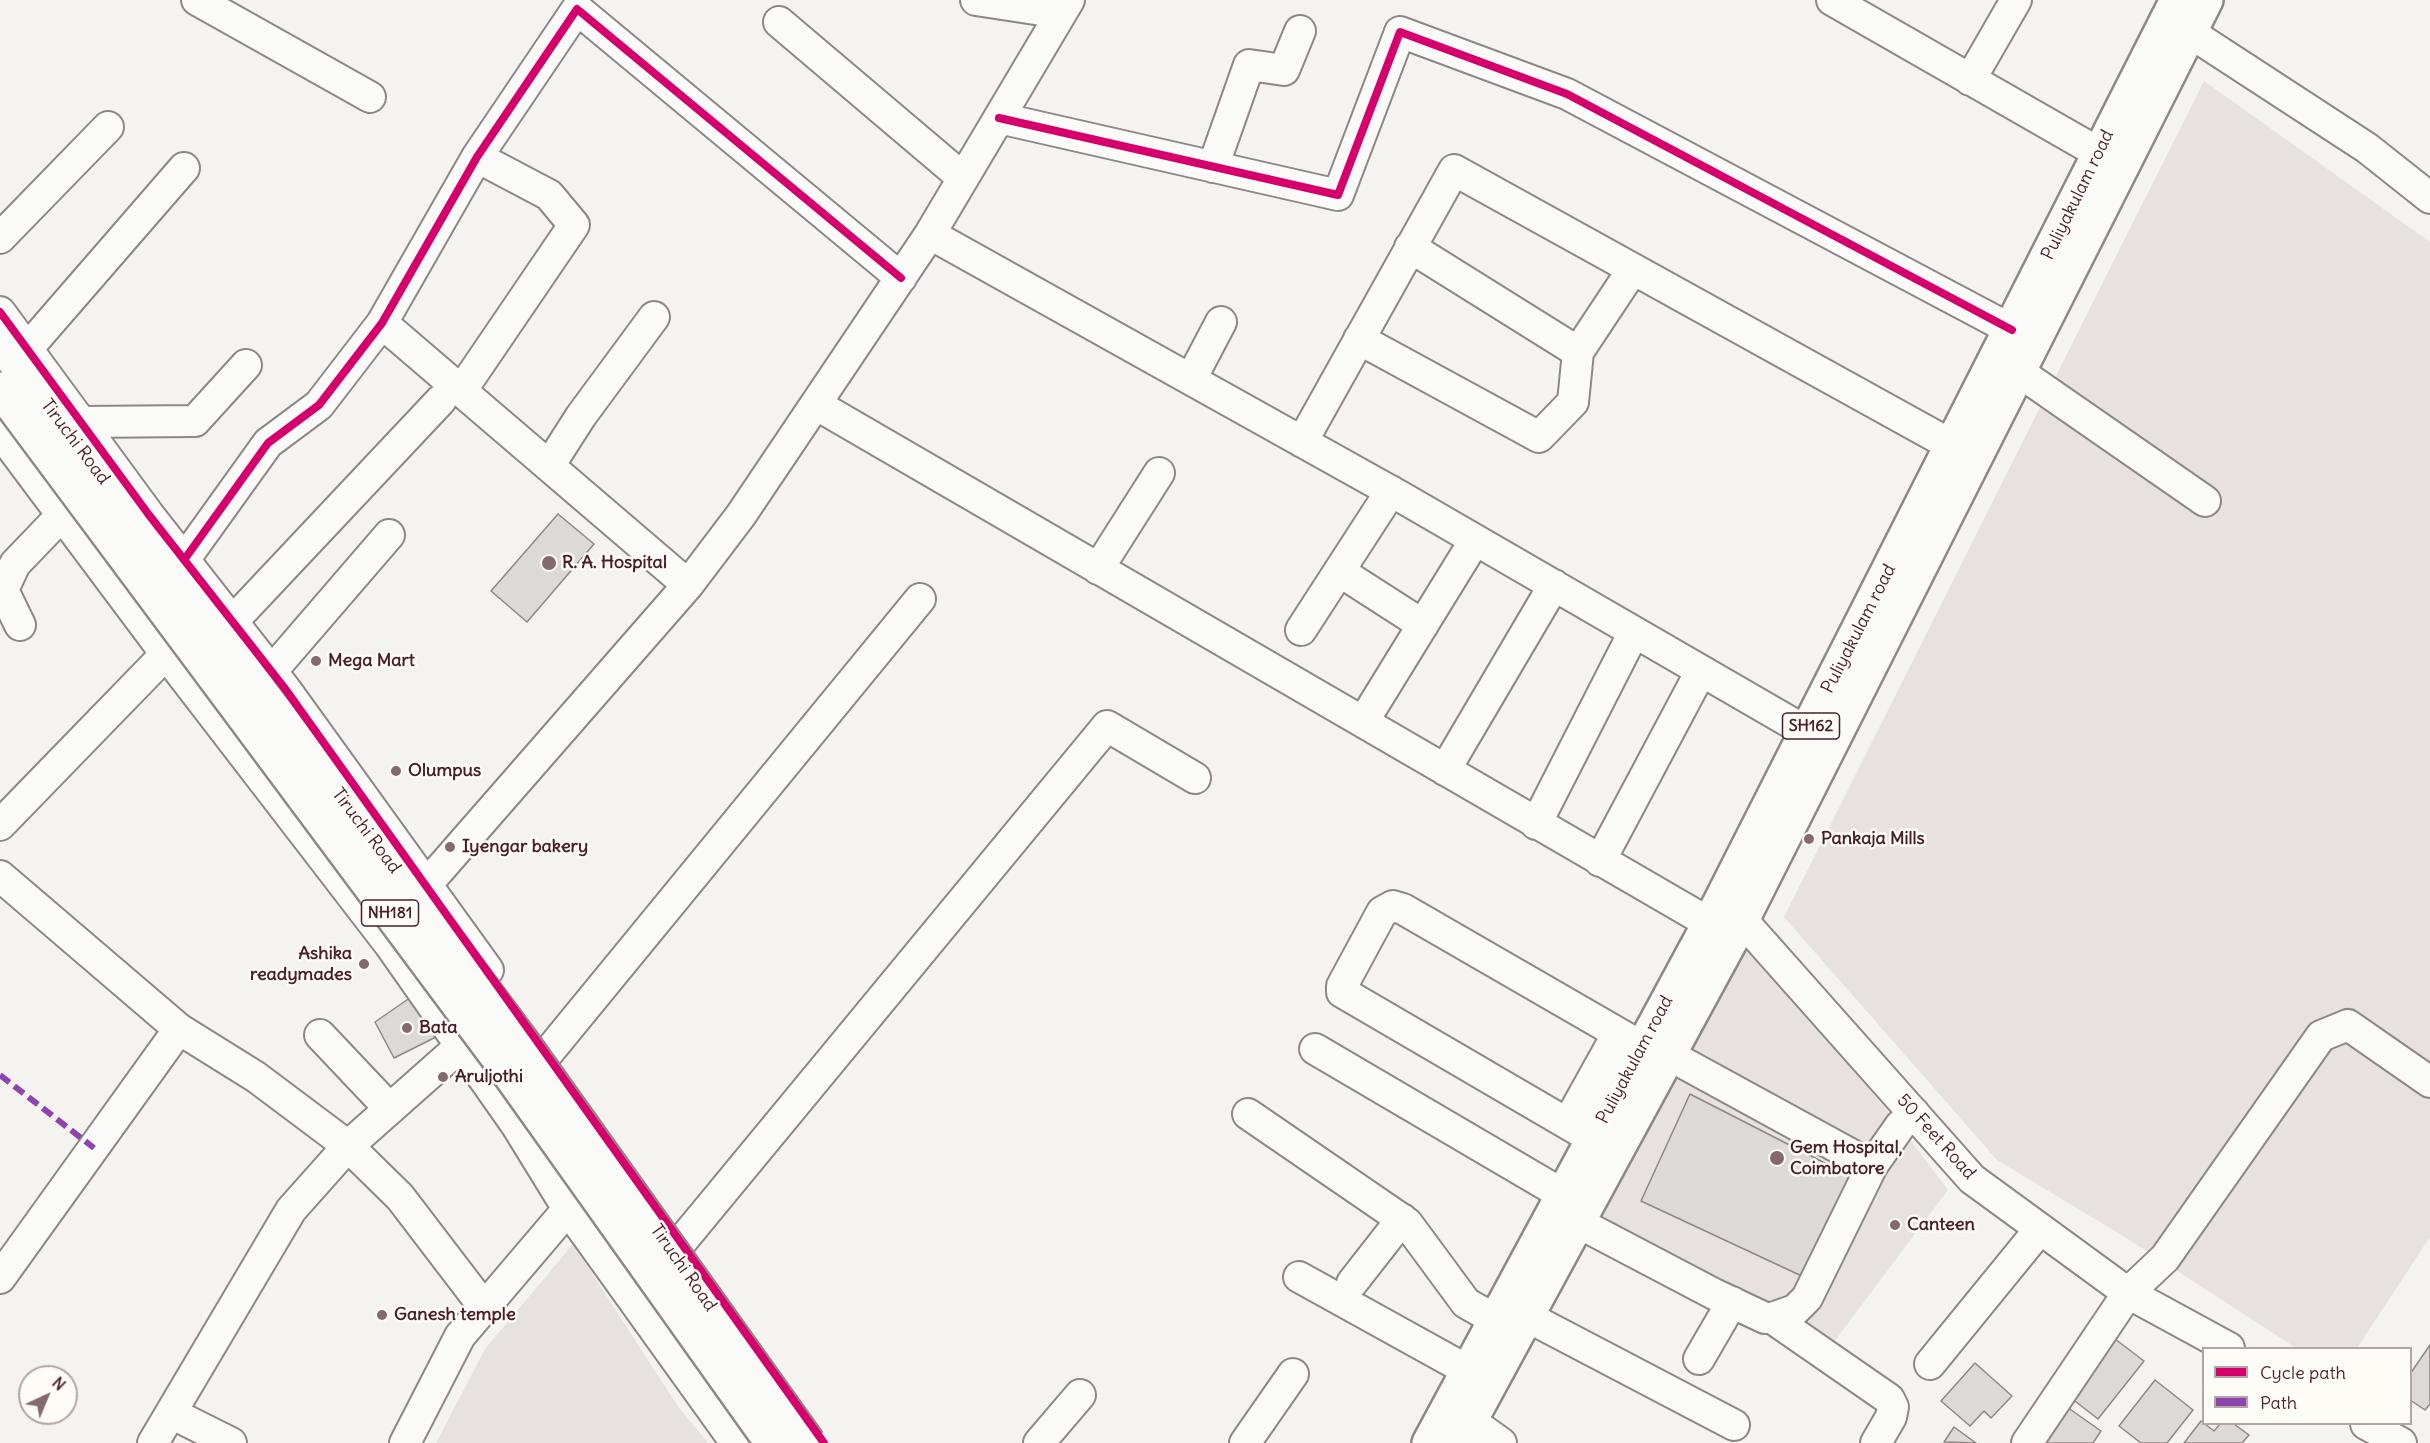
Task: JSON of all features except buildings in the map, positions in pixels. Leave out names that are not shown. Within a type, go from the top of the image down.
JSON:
[{"type":"main road","name":"Puliyakulam road","points":[[1725,921],[1807,732],[2012,330],[2099,153],[2177,18],[2206,0]]},
{"type":"main road","name":"Puliyakulam road","points":[[1570,1208],[1580,1131],[1643,1045],[1725,921],[2019,372],[2177,18]]},
{"type":"main road","name":"Tiruchi Road","points":[[14,346],[522,1042],[808,1443]]},
{"type":"main road","name":"Tiruchi Road","points":[[0,388],[498,1058],[772,1443]]},
{"type":"main road","name":"Puliyakulam road","points":[[1464,1432],[1512,1322],[1570,1208],[1643,1045]]},
{"type":"main road","name":"Puliyakulam road","points":[[1429,1443],[1467,1370],[1512,1322]]},
{"type":"street","points":[[197,0],[370,97]]},
{"type":"street","points":[[427,884],[688,585],[741,515],[930,234],[1065,6],[976,0]]},
{"type":"street","points":[[1832,0],[2099,153]]},
{"type":"street","points":[[1970,80],[2016,0]]},
{"type":"street","points":[[184,560],[268,443],[319,405],[382,323],[477,157],[577,9],[901,278]]},
{"type":"street","points":[[2177,18],[2367,148],[2430,198]]},
{"type":"street","points":[[779,22],[963,178]]},
{"type":"street","points":[[1213,167],[1249,65],[1284,70],[1300,31]]},
{"type":"street","points":[[999,118],[1338,195],[1400,32],[1567,94],[2012,330]]},
{"type":"street","points":[[0,238],[108,127]]},
{"type":"street","points":[[232,622],[451,395],[574,225],[549,195],[477,157]]},
{"type":"street","points":[[14,346],[184,168]]},
{"type":"street","points":[[1302,442],[1454,170],[1953,446]]},
{"type":"street","points":[[930,234],[1391,491],[1807,732]]},
{"type":"street","points":[[1410,247],[1578,351]]},
{"type":"street","points":[[1359,339],[1539,437],[1573,402],[1578,351],[1633,269]]},
{"type":"street","points":[[0,312],[14,346],[81,422],[184,560],[272,672],[427,884],[824,1443]]},
{"type":"street","points":[[549,466],[581,416],[654,317]]},
{"type":"street","points":[[1191,379],[1221,322]]},
{"type":"street","points":[[382,323],[451,395],[549,466],[688,585]]},
{"type":"street","points":[[81,422],[195,421],[246,365]]},
{"type":"street","points":[[2019,372],[2205,501]]},
{"type":"street","name":"50 Feet Road","points":[[817,405],[1600,861],[1725,921],[1914,1113],[1972,1179],[2128,1293],[2227,1347]]},
{"type":"street","points":[[0,432],[166,654],[390,945],[518,1126],[568,1209],[736,1443]]},
{"type":"street","points":[[1098,568],[1159,472]]},
{"type":"street","points":[[1301,630],[1391,491]]},
{"type":"street","points":[[20,625],[3,590],[15,564],[63,514]]},
{"type":"street","points":[[272,672],[389,535]]},
{"type":"street","points":[[1362,722],[1475,540]]},
{"type":"street","points":[[1339,571],[1423,625]]},
{"type":"street","points":[[1445,770],[1554,585]]},
{"type":"street","points":[[547,1054],[920,599]]},
{"type":"street","points":[[1536,824],[1634,632]]},
{"type":"street","points":[[0,825],[166,654]]},
{"type":"street","points":[[1600,861],[1701,670]]},
{"type":"street","points":[[682,1241],[1107,726],[1196,778]]},
{"type":"street","points":[[0,876],[179,1029],[256,1077],[348,1146],[400,1197],[484,1307]]},
{"type":"street","points":[[1580,1131],[1342,992],[1342,986],[1382,912],[1393,906],[1403,909],[1643,1045],[1872,1166]]},
{"type":"street","points":[[2026,1443],[2128,1293],[2165,1258],[2321,1036],[2348,1025],[2430,1082]]},
{"type":"street","points":[[0,1278],[179,1029]]},
{"type":"street","points":[[320,1035],[390,1109]]},
{"type":"street","points":[[153,1443],[291,1210],[348,1146],[462,1045]]},
{"type":"street","points":[[1316,1049],[1570,1208],[1732,1302],[1772,1318],[1889,1399],[1893,1407],[1892,1417],[1875,1443]]},
{"type":"street","points":[[1772,1318],[1795,1310],[1807,1298],[1872,1166],[1900,1126],[1914,1113]]},
{"type":"street","points":[[1248,1114],[1402,1219],[1412,1228],[1466,1304],[1512,1322],[1734,1425]]},
{"type":"street","points":[[405,1443],[460,1336],[616,1150]]},
{"type":"street","points":[[1352,1283],[1402,1219]]},
{"type":"street","points":[[1930,1364],[2040,1228]]},
{"type":"street","points":[[1299,1277],[1467,1370]]},
{"type":"street","points":[[1699,1359],[1732,1302]]},
{"type":"street","points":[[1245,1443],[1293,1374]]},
{"type":"street","points":[[1039,1443],[1080,1395]]},
{"type":"street","points":[[171,1413],[231,1443]]},
{"type":"street","points":[[2368,1425],[2401,1443]]},
{"type":"street","points":[[1464,1432],[1501,1443]]},
{"type":"shaded area","points":[[2204,81],[2430,242],[2430,1237],[2358,1347],[2294,1347],[2128,1239],[1997,1160],[1784,917]]},
{"type":"shaded area","name":"Gem Hospital, Coimbatore","points":[[1745,941],[1900,1126],[1948,1190],[1831,1346],[1599,1215]]},
{"type":"shaded area","points":[[573,1244],[677,1405],[708,1443],[436,1443],[485,1349]]},
{"type":"marked path","points":[[0,1075],[94,1148]]},
{"type":"cycle path","points":[[184,560],[268,443],[319,405],[382,323],[477,157],[577,9],[901,278]]},
{"type":"cycle path","points":[[999,118],[1338,195],[1400,32],[1567,94],[2012,330]]},
{"type":"cycle path","points":[[0,312],[149,515],[286,690],[824,1443]]},
{"type":"place","name":"R. A. Hospital","points":[[549,563]]},
{"type":"place","name":"Mega Mart","points":[[316,661]]},
{"type":"place","name":"Olumpus","points":[[396,771]]},
{"type":"place","name":"Pankaja Mills","points":[[1809,839]]},
{"type":"place","name":"Iyengar bakery","points":[[450,847]]},
{"type":"place","name":"Ashika readymades","points":[[364,964]]},
{"type":"place","name":"Bata","points":[[407,1028]]},
{"type":"place","name":"Aruljothi","points":[[443,1077]]},
{"type":"place","name":"Gem Hospital, Coimbatore","points":[[1777,1158]]},
{"type":"place","name":"Canteen","points":[[1895,1225]]},
{"type":"place","name":"Ganesh temple","points":[[382,1315]]}]
